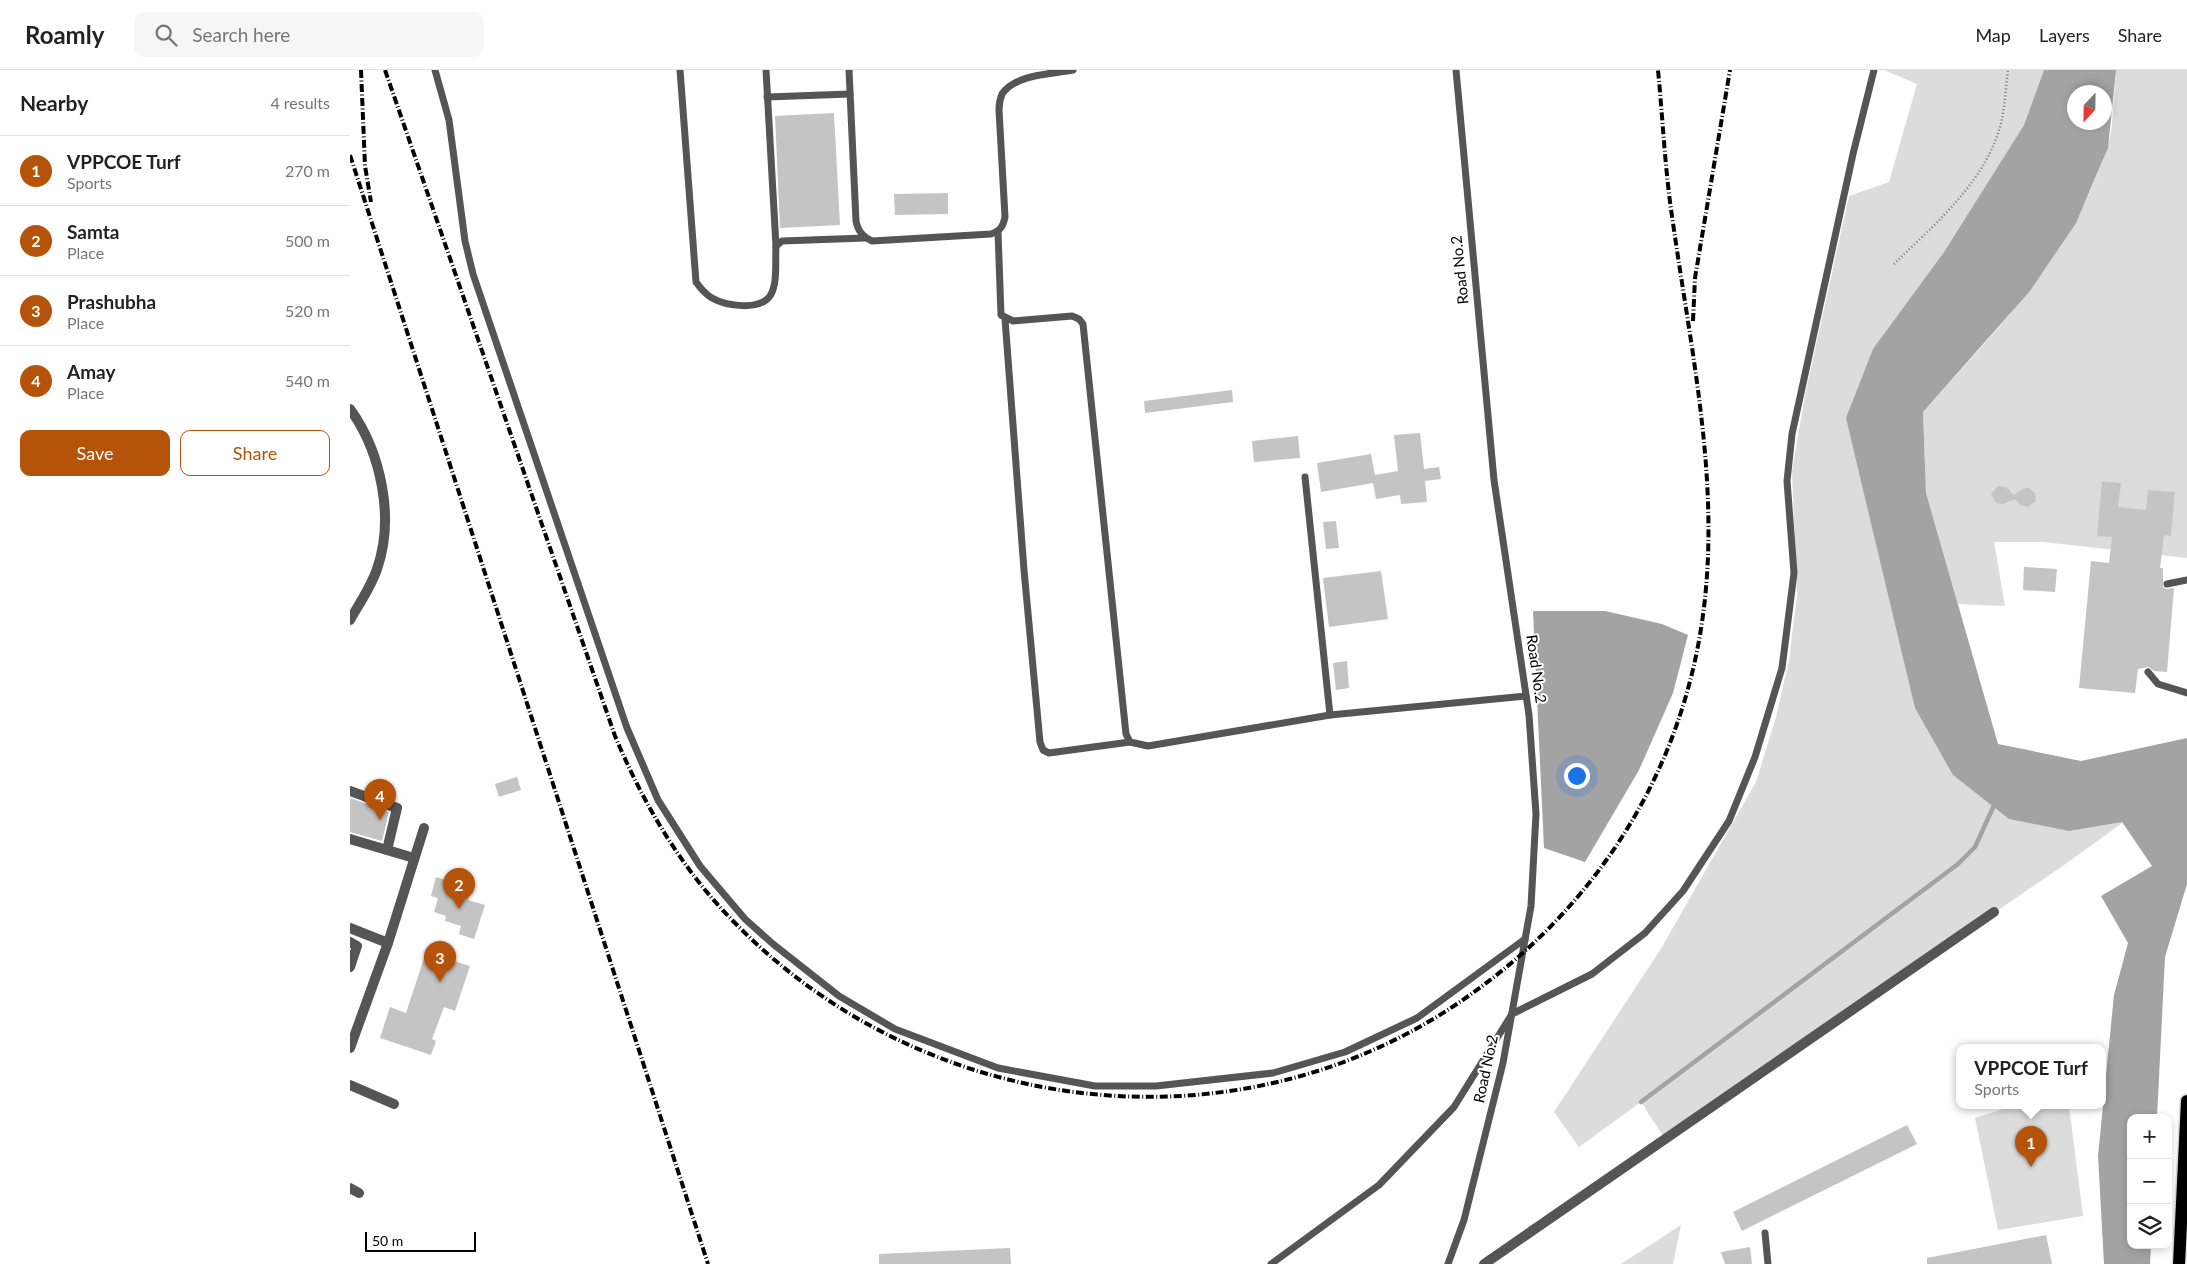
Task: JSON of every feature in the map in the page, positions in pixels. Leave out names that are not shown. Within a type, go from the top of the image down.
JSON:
[{"type":"main road","points":[[2179,1264],[2187,1101]]},
{"type":"street","points":[[350,409],[372,447],[384,501],[384,547],[377,571],[350,620]]},
{"type":"street","points":[[350,791],[397,808],[387,850]]},
{"type":"street","points":[[350,1048],[388,943],[424,828]]},
{"type":"street","points":[[350,839],[414,858]]},
{"type":"street","points":[[1484,1264],[1994,912]]},
{"type":"street","points":[[350,928],[388,943]]},
{"type":"street","points":[[350,942],[357,946],[350,967]]},
{"type":"street","points":[[350,1085],[394,1104]]},
{"type":"lane","points":[[435,70],[449,120],[465,241],[473,274],[627,728],[658,800],[700,866],[745,919],[772,944],[840,996],[895,1029],[998,1068],[1095,1086],[1156,1086],[1273,1073],[1345,1052],[1417,1018],[1525,939]]},
{"type":"lane","points":[[680,70],[696,282],[702,291],[725,304],[760,304],[770,296],[774,287],[776,246],[766,70]]},
{"type":"lane","points":[[849,70],[856,221],[858,231],[865,238],[872,241],[998,232],[1003,226],[1005,218],[998,110],[1002,94],[1028,78],[1074,70]]},
{"type":"lane","name":"Road No.2","points":[[1448,1264],[1464,1220],[1503,1063],[1531,906],[1536,814],[1526,696],[1494,480],[1456,70]]},
{"type":"lane","points":[[1271,1264],[1379,1185],[1454,1107],[1512,1014],[1592,974],[1645,933],[1683,891],[1729,821],[1755,757],[1782,668],[1794,573],[1787,480],[1792,434],[1853,154],[1874,70]]},
{"type":"lane","points":[[767,97],[850,94]]},
{"type":"lane","points":[[998,232],[999,311],[1005,319],[1024,570],[1040,742],[1043,750],[1049,753],[1130,742],[1148,746],[1330,715],[1526,696]]},
{"type":"lane","points":[[776,246],[782,241],[865,238]]},
{"type":"lane","points":[[1005,319],[1013,321],[1072,316],[1079,319],[1083,324],[1126,734],[1130,742]]},
{"type":"lane","points":[[1305,477],[1330,715]]},
{"type":"lane","points":[[2167,584],[2187,580]]},
{"type":"lane","points":[[2148,672],[2158,684],[2187,693]]},
{"type":"lane","points":[[1765,1233],[1768,1264]]},
{"type":"path","points":[[1894,264],[1955,203],[1986,161],[2002,120],[2008,70]]},
{"type":"shaded area","points":[[1884,70],[2044,70],[2024,125],[1944,252],[1875,347],[1915,708],[2125,821],[2064,865],[1665,1139],[1641,1102],[1579,1147],[1554,1112],[1662,947],[1756,782],[1776,717],[1789,660],[1797,595],[1792,471],[1805,395],[1849,196],[1889,182],[1917,84]]},
{"type":"shaded area","points":[[2044,70],[2116,70],[2112,109],[2112,85],[2067,85],[2067,130],[2110,130],[2108,148],[2076,223],[2030,291],[1923,412],[1926,493],[1998,744],[2081,761],[2187,738],[2187,884],[2165,957],[2157,1114],[2127,1114],[2127,1249],[2151,1249],[2150,1264],[2104,1264],[2098,1156],[2103,1109],[2106,1109],[2106,1076],[2114,995],[2128,943],[2101,896],[2152,866],[2122,822],[2069,831],[2009,819],[1953,775],[1915,708],[1846,418],[1873,349],[1944,252],[2024,125]]},
{"type":"shaded area","points":[[2116,70],[2187,70],[2187,558],[2043,542],[1994,542],[2005,606],[1958,604],[1926,493],[1923,412],[2004,321],[2052,258],[2092,188],[2107,149],[2112,130]]},
{"type":"shaded area","points":[[1533,611],[1605,611],[1662,624],[1688,635],[1673,693],[1639,770],[1585,862],[1544,848]]},
{"type":"shaded area","points":[[2004,1109],[2069,1109],[2083,1216],[1998,1230],[1975,1118]]},
{"type":"shaded area","points":[[1681,1225],[1673,1264],[1621,1264]]},
{"type":"building","points":[[834,113],[840,225],[780,228],[775,116]]},
{"type":"building","points":[[948,193],[948,214],[895,215],[894,194]]},
{"type":"building","points":[[1232,390],[1233,402],[1145,413],[1144,401]]},
{"type":"building","points":[[1420,433],[1424,469],[1439,467],[1441,479],[1425,481],[1427,502],[1401,504],[1400,495],[1376,499],[1373,483],[1321,492],[1317,463],[1371,454],[1375,475],[1398,471],[1394,435]]},
{"type":"building","points":[[1298,436],[1300,458],[1254,462],[1252,441]]},
{"type":"building","points":[[2102,481],[2121,483],[2118,507],[2146,510],[2148,490],[2175,492],[2171,536],[2164,535],[2160,568],[2163,568],[2163,587],[2166,589],[2174,588],[2167,672],[2154,671],[2149,667],[2138,669],[2135,693],[2079,688],[2091,561],[2109,563],[2112,537],[2097,536]]},
{"type":"building","points":[[1998,486],[2006,487],[2014,495],[2022,489],[2029,488],[2035,493],[2036,501],[2027,507],[2020,505],[2015,499],[2003,504],[1996,503],[1991,494]]},
{"type":"building","points":[[1336,521],[1339,548],[1326,549],[1323,522]]},
{"type":"building","points":[[2024,567],[2057,569],[2055,592],[2023,590]]},
{"type":"building","points":[[1381,571],[1388,619],[1329,627],[1323,578]]},
{"type":"building","points":[[1347,661],[1349,688],[1336,690],[1333,663]]},
{"type":"building","points":[[517,777],[521,790],[499,797],[495,784]]},
{"type":"building","points":[[350,798],[389,812],[382,841],[350,832]]},
{"type":"building","points":[[436,877],[471,888],[468,900],[485,905],[474,939],[459,934],[461,926],[445,921],[446,916],[434,912],[438,898],[431,896]]},
{"type":"building","points":[[426,952],[470,966],[455,1011],[444,1007],[432,1039],[436,1041],[431,1055],[380,1038],[390,1007],[406,1013]]},
{"type":"building","points":[[1907,1125],[1917,1144],[1742,1231],[1733,1212]]},
{"type":"building","points":[[2046,1235],[2052,1264],[1927,1264],[1927,1258]]},
{"type":"building","points":[[1750,1247],[1752,1264],[1725,1264],[1721,1252]]},
{"type":"building","points":[[1010,1248],[1011,1264],[879,1264],[879,1254]]},
{"type":"waterway","points":[[1641,1102],[1958,864],[1975,847],[1996,801]]},
{"type":"railway","points":[[361,70],[365,166],[371,202]]},
{"type":"railway","points":[[385,70],[615,736],[652,812],[698,882],[736,924],[814,991],[901,1041],[995,1076],[1093,1094],[1192,1095],[1290,1079],[1385,1045],[1474,992],[1509,965],[1571,905],[1623,836],[1645,798],[1663,759],[1679,718],[1696,655],[1705,594],[1708,532],[1706,471],[1700,410],[1670,204],[1658,70]]},
{"type":"railway","points":[[1693,321],[1695,278],[1730,70]]},
{"type":"railway","points":[[350,155],[708,1264]]},
{"type":"place","name":"Amay","points":[[380,820]]},
{"type":"place","name":"Samta","points":[[459,909]]},
{"type":"place","name":"Prashubha","points":[[440,982]]},
{"type":"place","name":"VPPCOE Turf","points":[[2031,1167]]}]
